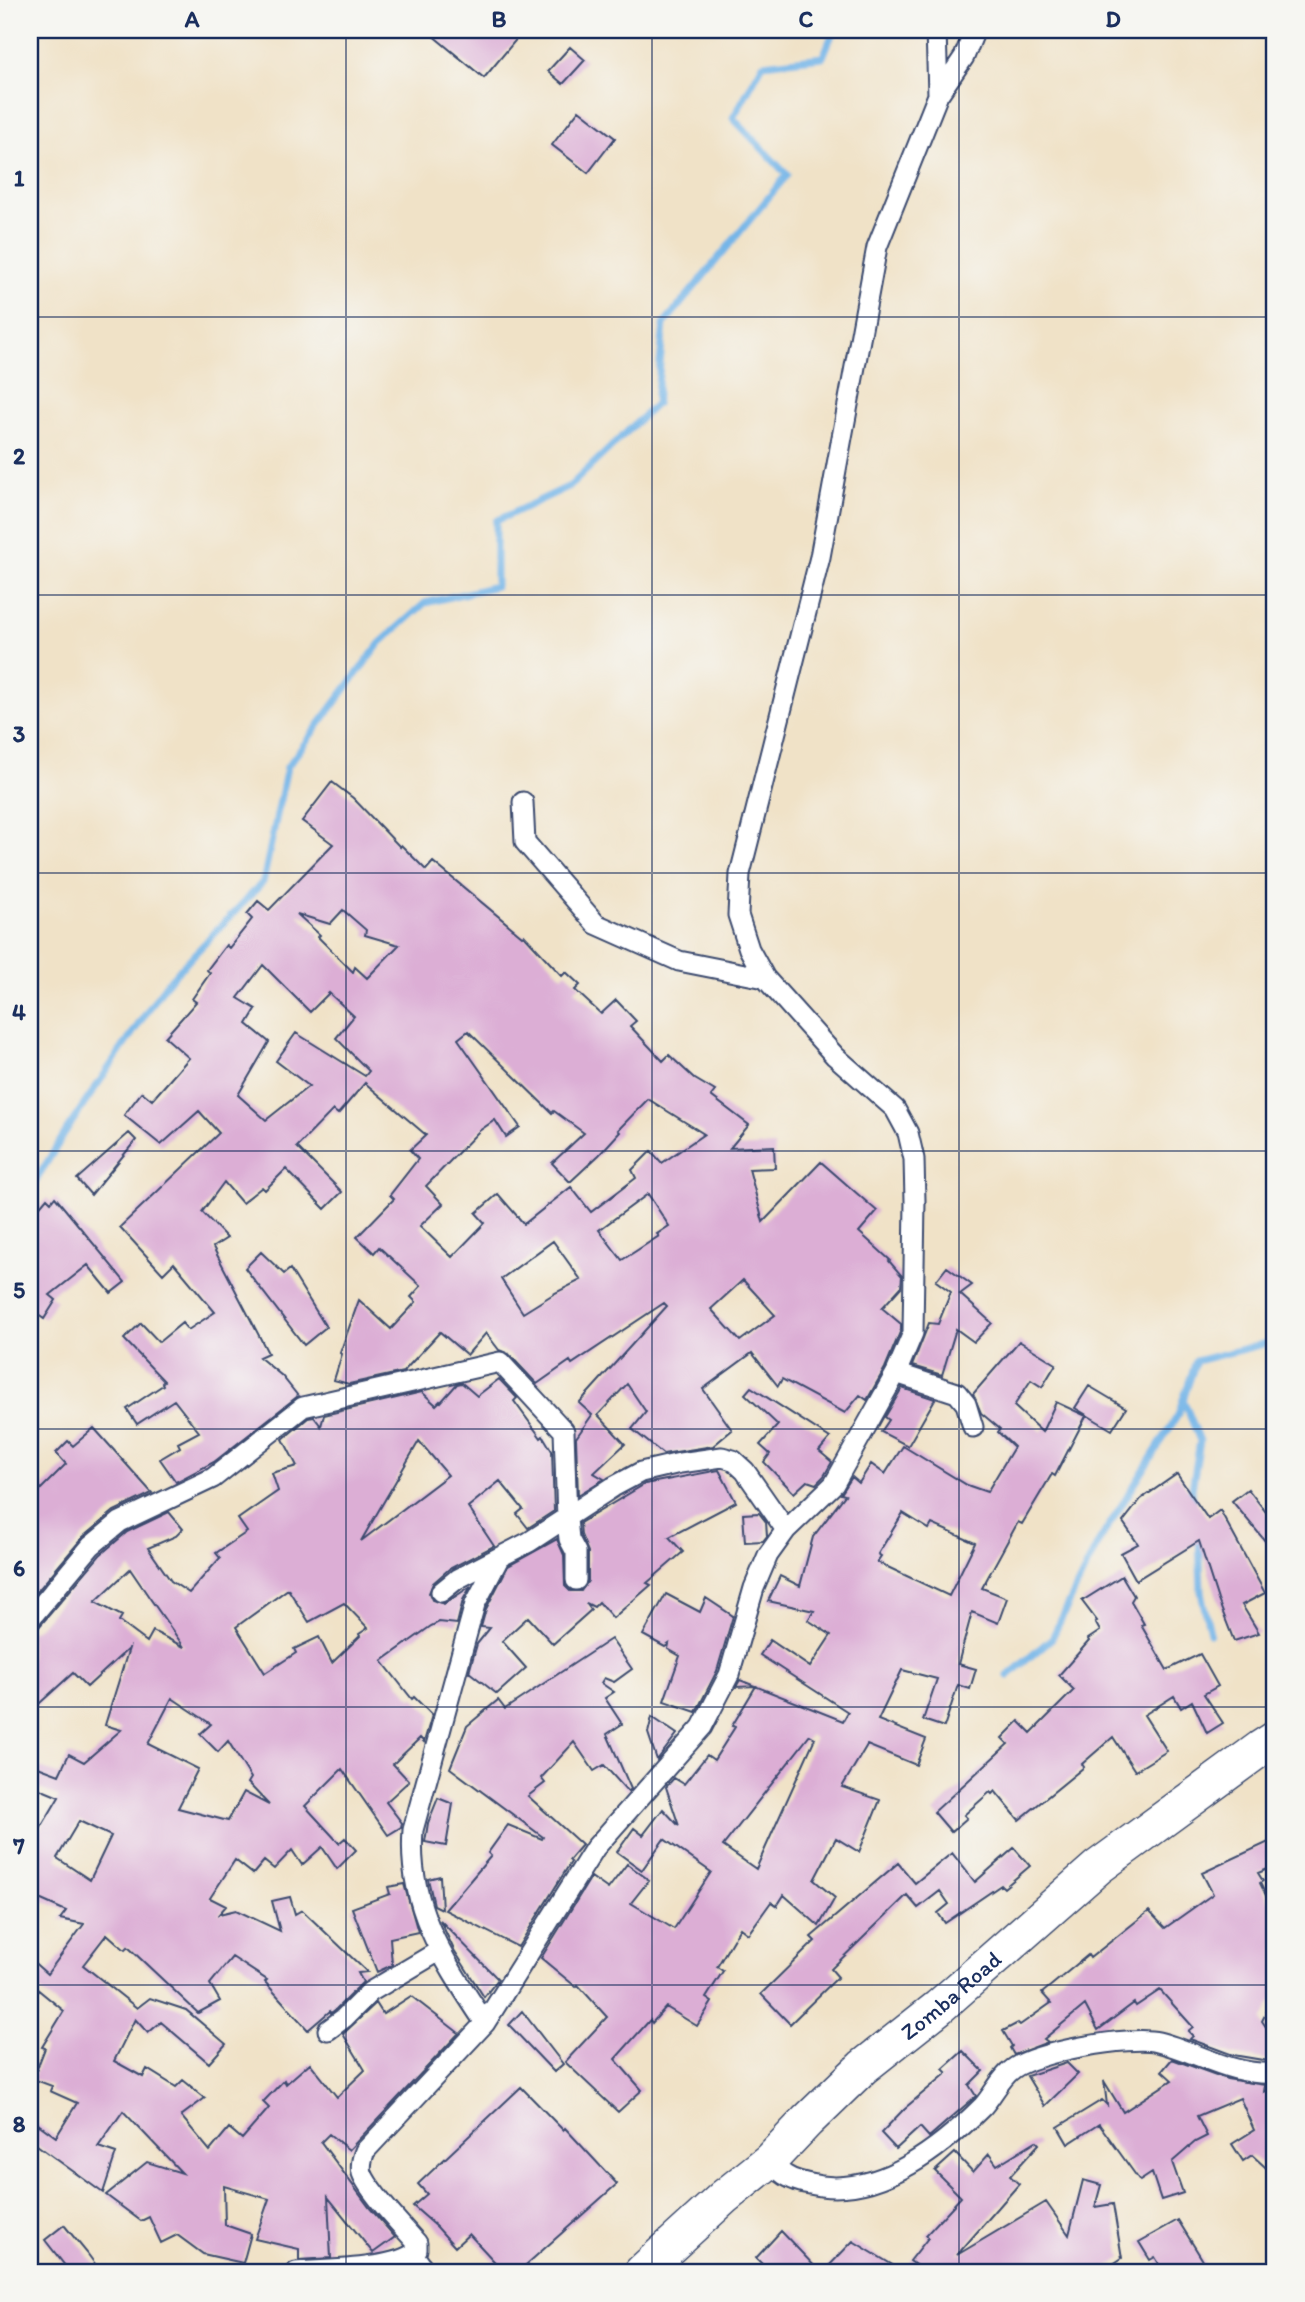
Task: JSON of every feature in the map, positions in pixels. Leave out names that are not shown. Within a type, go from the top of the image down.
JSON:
[{"type":"highway","name":"Zomba Road","points":[[642,2272],[724,2197],[769,2161],[863,2067],[939,2007],[1098,1867],[1275,1739]]},
{"type":"street","points":[[936,30],[938,95]]},
{"type":"street","points":[[296,2272],[335,2271],[379,2264],[413,2254],[416,2250],[417,2243],[369,2186],[362,2172],[363,2157],[412,2100],[485,2023],[595,1849],[702,1727],[729,1675],[754,1588],[768,1555],[786,1530],[834,1484],[896,1373],[913,1333],[914,1159],[908,1133],[895,1110],[835,1056],[765,978],[749,949],[738,915],[740,874],[820,557],[877,247],[938,95],[964,57],[975,30]]},
{"type":"street","points":[[523,803],[525,842],[596,924],[679,961],[765,978]]},
{"type":"street","points":[[30,1619],[91,1546],[120,1521],[213,1478],[303,1407],[500,1362],[564,1431],[567,1519],[569,1539],[576,1552],[576,1580]]},
{"type":"street","points":[[896,1373],[957,1394],[966,1404],[973,1427]]},
{"type":"street","points":[[441,1592],[457,1578],[499,1558],[567,1519],[613,1487],[641,1472],[680,1463],[722,1457],[733,1460],[745,1471],[786,1530]]},
{"type":"street","points":[[485,2023],[439,1951],[425,1923],[412,1853],[414,1830],[475,1604],[499,1558]]},
{"type":"street","points":[[328,2030],[370,1992],[439,1951]]},
{"type":"street","points":[[769,2161],[786,2176],[797,2181],[832,2187],[852,2185],[887,2175],[938,2147],[984,2105],[1012,2069],[1032,2060],[1099,2044],[1134,2039],[1155,2041],[1232,2068],[1255,2074],[1275,2073]]},
{"type":"street","points":[[413,2254],[426,2272]]},
{"type":"building","points":[[426,30],[524,30],[484,78]]},
{"type":"building","points":[[570,47],[585,60],[563,84],[548,71]]},
{"type":"building","points":[[579,110],[615,138],[588,173],[552,145]]},
{"type":"building","points":[[332,782],[353,798],[426,870],[433,862],[524,935],[562,976],[566,972],[580,985],[575,990],[601,1014],[616,1000],[636,1021],[630,1026],[663,1061],[669,1055],[695,1079],[715,1091],[711,1096],[749,1125],[730,1148],[774,1146],[775,1168],[749,1169],[763,1222],[821,1162],[877,1211],[859,1232],[890,1260],[902,1276],[901,1287],[882,1308],[901,1324],[901,1330],[885,1368],[867,1400],[860,1395],[845,1413],[782,1379],[778,1386],[752,1353],[703,1389],[732,1430],[713,1446],[663,1454],[632,1429],[646,1412],[627,1384],[598,1415],[625,1444],[594,1473],[604,1479],[578,1495],[576,1438],[592,1415],[579,1403],[667,1306],[664,1303],[537,1384],[509,1354],[499,1350],[486,1333],[467,1355],[440,1332],[403,1372],[349,1384],[334,1380],[342,1354],[340,1353],[359,1300],[391,1329],[416,1302],[411,1297],[421,1286],[379,1247],[374,1253],[357,1237],[394,1199],[390,1195],[418,1159],[410,1150],[426,1135],[365,1083],[338,1114],[333,1110],[297,1147],[342,1192],[325,1209],[286,1169],[265,1190],[262,1187],[242,1203],[224,1182],[202,1212],[227,1238],[213,1247],[268,1353],[259,1357],[282,1376],[298,1396],[214,1462],[176,1482],[160,1459],[180,1447],[178,1443],[199,1432],[174,1400],[137,1424],[127,1409],[163,1385],[164,1381],[124,1339],[141,1323],[159,1342],[182,1323],[188,1330],[215,1312],[174,1263],[163,1274],[120,1227],[219,1133],[199,1111],[161,1145],[124,1115],[142,1092],[152,1100],[189,1058],[165,1037],[196,1002],[192,999],[210,973],[207,970],[226,945],[229,948],[252,919],[247,914],[258,901],[269,910],[333,844],[302,821]],"holes":[[[343,910],[366,930],[365,935],[399,945],[367,978],[355,967],[353,972],[297,914],[330,924]],[[263,965],[310,1012],[329,993],[354,1016],[336,1038],[369,1071],[365,1076],[296,1033],[276,1061],[309,1086],[266,1120],[238,1095],[269,1042],[247,1024],[256,1009],[238,998]],[[468,1031],[552,1113],[554,1111],[584,1133],[552,1163],[570,1182],[599,1155],[620,1132],[618,1130],[648,1099],[704,1134],[662,1163],[651,1151],[632,1170],[636,1178],[591,1212],[571,1187],[524,1224],[498,1194],[476,1213],[485,1223],[452,1257],[420,1226],[443,1204],[426,1186],[479,1131],[495,1120],[506,1137],[520,1127],[458,1039]],[[648,1194],[669,1226],[657,1234],[659,1236],[622,1260],[599,1230]],[[553,1241],[581,1280],[523,1313],[501,1279]],[[743,1280],[775,1315],[740,1341],[711,1309]]]},
{"type":"building","points":[[129,1133],[136,1140],[91,1195],[77,1179]]},
{"type":"building","points":[[55,1197],[125,1282],[111,1293],[88,1265],[50,1295],[56,1300],[44,1319],[31,1310],[30,1312],[30,1218],[47,1198],[51,1202]]},
{"type":"building","points":[[261,1252],[284,1274],[290,1269],[326,1327],[304,1345],[245,1268]]},
{"type":"building","points":[[947,1267],[972,1285],[960,1294],[992,1323],[974,1342],[956,1329],[942,1375],[912,1366],[929,1323],[938,1324],[951,1292],[936,1281]]},
{"type":"building","points":[[1019,1341],[1056,1364],[1042,1387],[1031,1380],[1014,1406],[1042,1432],[1056,1402],[1086,1416],[1055,1476],[1052,1474],[1022,1524],[1018,1522],[982,1588],[1007,1598],[998,1623],[972,1612],[958,1664],[976,1669],[970,1689],[958,1685],[944,1727],[923,1720],[937,1679],[902,1670],[878,1720],[926,1739],[916,1765],[867,1745],[842,1787],[880,1800],[859,1852],[836,1838],[814,1880],[835,1898],[819,1926],[784,1895],[777,1906],[771,1902],[748,1934],[740,1928],[717,1967],[723,1971],[706,1998],[712,2002],[697,2026],[666,2007],[652,2023],[650,2020],[615,2059],[642,2090],[618,2112],[565,2062],[607,2017],[578,1985],[576,1987],[541,1958],[591,1877],[608,1889],[627,1864],[649,1880],[631,1903],[674,1929],[711,1872],[664,1839],[642,1870],[617,1852],[634,1828],[643,1835],[663,1809],[679,1826],[666,1787],[674,1778],[684,1784],[707,1755],[714,1760],[735,1727],[732,1726],[756,1686],[843,1721],[848,1712],[760,1655],[770,1640],[810,1667],[831,1635],[808,1620],[814,1611],[768,1601],[780,1576],[800,1586],[813,1537],[845,1495],[841,1494],[852,1477],[859,1483],[871,1464],[885,1474],[903,1446],[967,1485],[987,1492],[1014,1447],[998,1432],[1000,1429],[981,1413],[973,1394]],"holes":[[[903,1513],[929,1529],[932,1524],[975,1543],[949,1596],[877,1562],[881,1556],[878,1554]],[[810,1735],[815,1738],[756,1869],[723,1846]]]},
{"type":"building","points":[[499,1379],[517,1398],[514,1401],[541,1438],[543,1436],[552,1451],[554,1511],[528,1528],[517,1514],[523,1509],[500,1481],[468,1507],[494,1546],[449,1569],[433,1583],[429,1593],[432,1600],[444,1604],[471,1586],[463,1600],[457,1624],[439,1622],[382,1661],[412,1699],[414,1697],[432,1715],[424,1742],[420,1738],[393,1764],[409,1781],[386,1802],[402,1823],[401,1827],[388,1835],[342,1769],[305,1806],[339,1843],[345,1838],[356,1850],[337,1869],[322,1847],[302,1865],[292,1850],[274,1869],[264,1861],[253,1874],[235,1860],[210,1898],[226,1906],[219,1914],[236,1910],[280,1931],[272,1901],[290,1897],[295,1914],[302,1910],[367,1972],[358,1973],[363,1982],[336,2009],[308,2030],[265,1982],[267,1980],[232,1957],[210,1984],[220,2001],[198,2013],[128,1947],[125,1950],[107,1934],[83,1965],[137,2008],[150,1998],[186,2010],[226,2044],[209,2063],[161,2022],[148,2033],[135,2019],[114,2061],[143,2077],[147,2069],[176,2087],[183,2080],[205,2098],[181,2116],[210,2151],[229,2128],[242,2139],[269,2108],[263,2102],[284,2080],[286,2084],[310,2063],[337,2097],[365,2070],[343,2034],[376,2003],[383,2014],[411,1996],[459,2033],[349,2150],[329,2134],[321,2142],[395,2237],[373,2253],[328,2197],[331,2258],[299,2260],[299,2249],[255,2239],[269,2199],[224,2186],[225,2225],[251,2234],[243,2263],[203,2254],[177,2235],[161,2243],[149,2217],[141,2221],[106,2195],[147,2162],[182,2173],[123,2111],[98,2147],[116,2153],[103,2193],[30,2140],[38,2124],[56,2137],[77,2103],[50,2091],[52,2086],[33,2079],[45,2048],[42,2047],[64,2011],[30,1983],[30,1959],[47,1974],[84,1924],[60,1919],[66,1911],[30,1895],[30,1846],[59,1797],[30,1785],[30,1764],[59,1775],[69,1754],[84,1762],[121,1730],[105,1725],[129,1648],[87,1687],[73,1673],[30,1712],[30,1631],[39,1627],[100,1555],[127,1532],[169,1512],[183,1529],[176,1536],[148,1548],[171,1581],[189,1593],[220,1558],[216,1553],[247,1532],[238,1519],[278,1491],[272,1473],[297,1466],[283,1439],[308,1418],[314,1417],[321,1426],[324,1415],[422,1392],[436,1405],[457,1384],[462,1383],[477,1396]],"holes":[[[419,1441],[448,1475],[361,1541]],[[130,1569],[184,1647],[153,1631],[147,1642],[119,1621],[122,1616],[95,1602]],[[288,1589],[309,1622],[344,1603],[368,1628],[332,1663],[319,1637],[294,1649],[296,1653],[265,1673],[236,1627]],[[172,1698],[211,1724],[200,1734],[218,1752],[228,1741],[251,1778],[248,1783],[269,1805],[244,1792],[228,1821],[178,1808],[198,1769],[148,1744]],[[79,1821],[111,1836],[90,1880],[57,1858]]]},
{"type":"building","points":[[1089,1386],[1126,1408],[1112,1430],[1075,1408]]},
{"type":"building","points":[[751,1387],[830,1438],[819,1451],[832,1462],[816,1484],[807,1481],[794,1493],[764,1462],[770,1454],[760,1445],[778,1425],[745,1394]]},
{"type":"building","points":[[902,1388],[935,1399],[908,1446],[881,1432],[889,1420],[885,1417]]},
{"type":"building","points":[[94,1428],[152,1493],[114,1511],[83,1537],[30,1600],[30,1500],[66,1464],[56,1453],[68,1441],[73,1446]]},
{"type":"building","points":[[719,1470],[736,1502],[669,1537],[683,1552],[647,1583],[651,1585],[613,1618],[599,1602],[594,1607],[586,1603],[591,1610],[553,1644],[528,1617],[502,1641],[526,1668],[497,1694],[469,1672],[477,1644],[490,1628],[481,1627],[486,1609],[508,1566],[557,1539],[564,1555],[565,1586],[570,1591],[581,1591],[588,1581],[588,1552],[581,1535],[580,1523],[645,1484]]},
{"type":"building","points":[[1177,1474],[1208,1519],[1220,1510],[1265,1593],[1242,1605],[1259,1633],[1234,1641],[1199,1541],[1136,1580],[1121,1553],[1138,1544],[1123,1522],[1141,1499]]},
{"type":"building","points":[[1248,1489],[1275,1524],[1275,1553],[1232,1501]]},
{"type":"building","points":[[759,1513],[766,1522],[767,1536],[763,1541],[745,1542],[743,1514]]},
{"type":"building","points":[[1122,1576],[1134,1596],[1131,1601],[1144,1624],[1141,1625],[1167,1670],[1200,1654],[1218,1686],[1204,1694],[1223,1723],[1207,1733],[1192,1701],[1181,1708],[1174,1696],[1144,1715],[1167,1751],[1135,1771],[1113,1737],[1082,1764],[1084,1767],[1019,1820],[995,1791],[992,1794],[990,1792],[964,1815],[967,1818],[951,1832],[934,1812],[1008,1744],[1002,1738],[1019,1721],[1031,1733],[1074,1690],[1059,1675],[1088,1639],[1100,1631],[1095,1622],[1097,1621],[1082,1601]]},
{"type":"building","points":[[666,1594],[700,1612],[706,1598],[733,1616],[717,1671],[696,1712],[664,1701],[680,1656],[668,1649],[669,1644],[665,1647],[643,1635]]},
{"type":"building","points":[[611,1639],[632,1669],[614,1682],[604,1678],[601,1683],[614,1692],[605,1698],[622,1724],[607,1734],[631,1789],[628,1792],[604,1765],[594,1771],[574,1742],[541,1778],[545,1783],[528,1796],[582,1845],[569,1860],[571,1862],[518,1947],[445,1910],[491,1856],[488,1853],[508,1825],[542,1839],[543,1837],[450,1768],[467,1726],[498,1700],[505,1709]]},
{"type":"building","points":[[740,1680],[755,1686],[736,1687]]},
{"type":"building","points":[[652,1717],[677,1734],[657,1760],[648,1733]]},
{"type":"building","points":[[438,1798],[453,1804],[446,1846],[425,1842],[428,1823]]},
{"type":"building","points":[[1275,1839],[1275,1866],[1258,1873],[1275,1914],[1275,1995],[1262,2021],[1275,2040],[1275,2048],[1271,2051],[1269,2061],[1233,2055],[1190,2039],[1193,2036],[1188,2031],[1193,2027],[1160,1990],[1136,2006],[1134,2003],[1098,2030],[1085,2005],[1044,2039],[1048,2042],[1014,2055],[1003,2031],[1018,2023],[1020,2025],[1051,2003],[1042,1993],[1088,1955],[1090,1958],[1149,1911],[1165,1928],[1213,1894],[1202,1873]]},
{"type":"building","points":[[1014,1848],[1030,1866],[1004,1888],[1001,1885],[945,1923],[938,1913],[949,1904],[940,1891],[918,1908],[907,1895],[831,1969],[838,1977],[790,2024],[761,1994],[815,1941],[811,1937],[898,1863],[915,1883],[952,1853],[975,1882]]},
{"type":"building","points":[[440,1876],[442,1909],[434,1905],[428,1879]]},
{"type":"building","points":[[404,1884],[418,1932],[390,1938],[392,1965],[377,1972],[352,1908],[390,1894],[388,1887]]},
{"type":"building","points":[[440,1920],[498,1979],[484,1997],[454,1950]]},
{"type":"building","points":[[522,2011],[563,2064],[554,2072],[509,2025]]},
{"type":"building","points":[[963,2051],[983,2071],[969,2085],[976,2096],[929,2137],[920,2127],[896,2149],[881,2133],[905,2108],[947,2073],[943,2069]]},
{"type":"building","points":[[1172,2059],[1227,2079],[1265,2085],[1264,2092],[1275,2087],[1275,2176],[1252,2155],[1243,2161],[1232,2144],[1254,2130],[1240,2098],[1197,2116],[1207,2136],[1195,2142],[1172,2162],[1183,2193],[1161,2200],[1152,2173],[1140,2181],[1099,2124],[1068,2144],[1058,2127],[1102,2100],[1107,2105],[1104,2081],[1123,2112],[1172,2080],[1162,2071]]},
{"type":"building","points":[[1067,2063],[1078,2074],[1045,2106],[1027,2076]]},
{"type":"building","points":[[521,2087],[563,2130],[565,2128],[617,2184],[518,2272],[504,2272],[469,2234],[455,2247],[413,2206],[427,2194],[418,2184]]},
{"type":"building","points":[[1036,2141],[1039,2144],[1010,2176],[1019,2184],[957,2255],[1046,2202],[1069,2235],[1083,2180],[1101,2185],[1095,2207],[1113,2204],[1122,2258],[1101,2272],[925,2272],[910,2261],[928,2238],[926,2235],[961,2197],[935,2171],[955,2153],[973,2172],[989,2154],[997,2165]]},
{"type":"building","points":[[1178,2220],[1210,2272],[1164,2272],[1155,2257],[1150,2260],[1139,2242]]},
{"type":"building","points":[[64,2225],[101,2272],[70,2272],[45,2240]]},
{"type":"building","points":[[781,2231],[820,2272],[770,2272],[756,2258]]},
{"type":"building","points":[[853,2241],[904,2272],[823,2272]]},
{"type":"waterway","points":[[30,1190],[68,1128],[166,984],[263,882],[287,767],[380,643],[425,603],[496,586],[496,521],[570,486],[656,404],[664,324],[787,175],[733,118],[763,64],[823,57],[834,30]]},
{"type":"waterway","points":[[1008,1676],[1052,1638],[1098,1543],[1178,1415],[1196,1361],[1275,1341]]},
{"type":"waterway","points":[[1183,1399],[1200,1441],[1191,1495],[1193,1502]]},
{"type":"waterway","points":[[1199,1534],[1201,1592],[1210,1633]]}]
